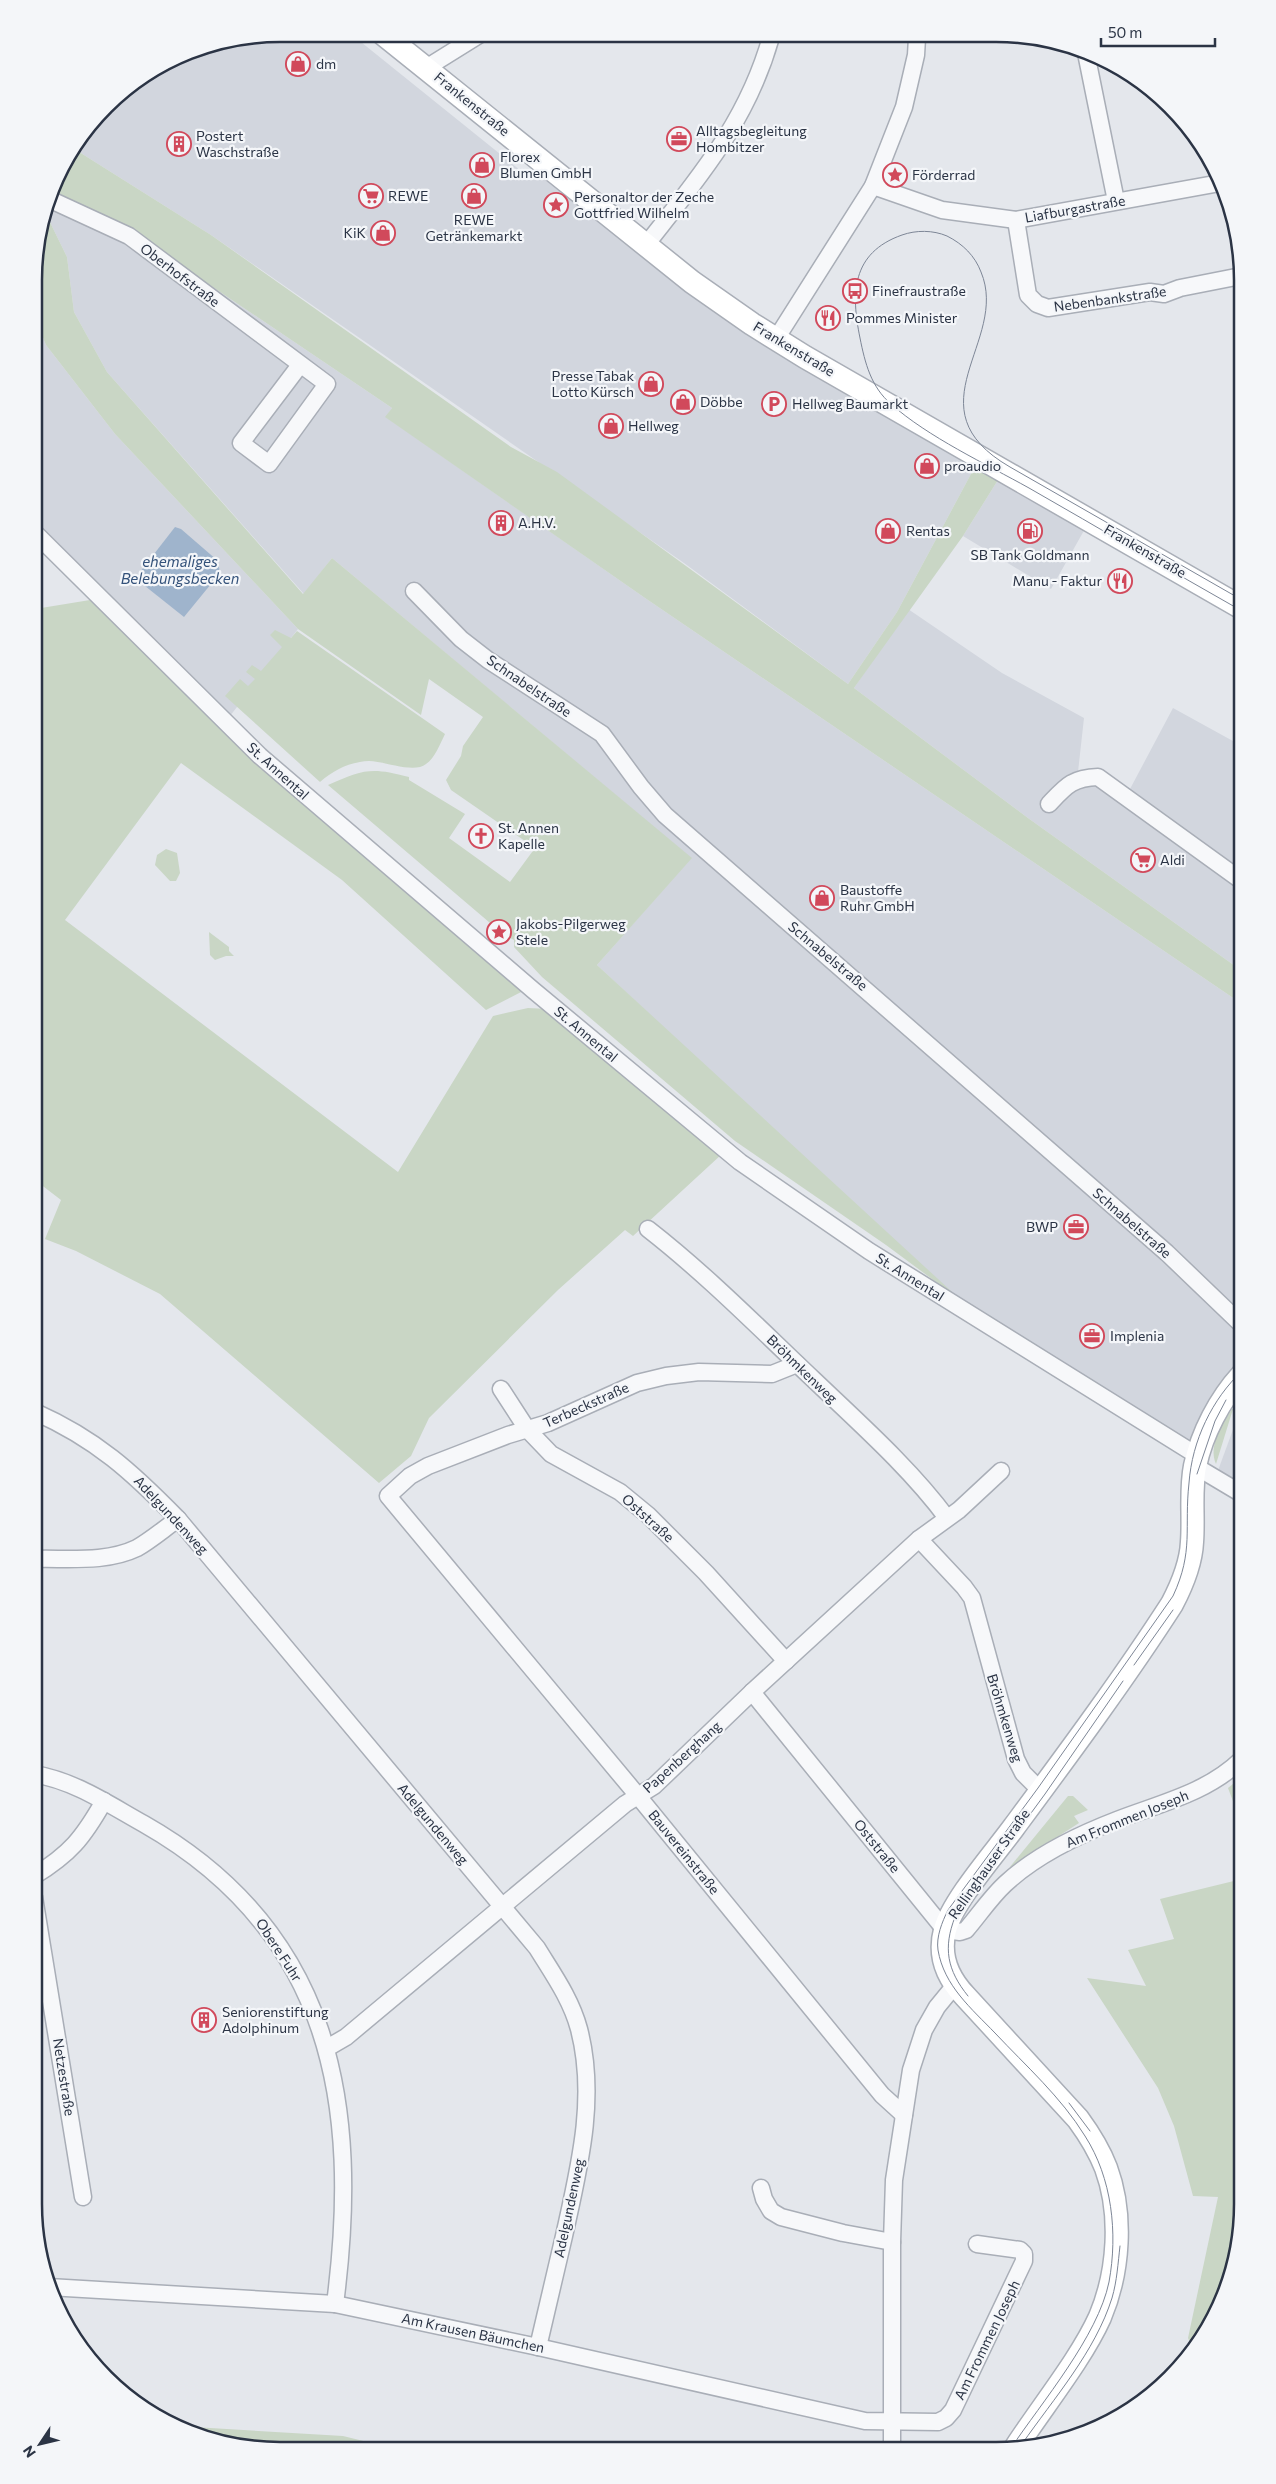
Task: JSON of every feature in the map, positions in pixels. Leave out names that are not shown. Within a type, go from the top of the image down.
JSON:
[{"type":"main road","name":"Frankenstraße","points":[[393,42],[692,282],[776,339],[1234,603]]},
{"type":"main road","name":"Rellinghauser Straße","points":[[1021,2440],[1086,2343],[1100,2317],[1116,2262],[1115,2213],[1106,2169],[1092,2139],[1078,2119],[955,1985],[945,1963],[942,1947],[945,1930],[960,1900],[1041,1791],[1157,1627],[1179,1590],[1192,1543],[1192,1509],[1197,1461],[1218,1408],[1234,1386]]},
{"type":"street","points":[[426,68],[468,42]]},
{"type":"street","points":[[646,245],[723,144],[748,99],[769,42]]},
{"type":"street","points":[[776,339],[873,186],[904,108],[916,55],[917,42]]},
{"type":"street","points":[[1088,62],[1116,202]]},
{"type":"street","name":"Liafburgastraße","points":[[873,186],[942,210],[1016,220],[1213,184]]},
{"type":"street","name":"Oberhofstraße","points":[[56,202],[129,236],[328,384],[269,464],[241,443],[300,364]]},
{"type":"street","name":"Nebenbankstraße","points":[[1016,220],[1028,295],[1037,304],[1048,308],[1150,292],[1164,294],[1180,288],[1234,277]]},
{"type":"street","name":"St. Annental","points":[[42,540],[260,756],[533,990],[740,1162],[869,1251],[1197,1461],[1234,1488]]},
{"type":"street","name":"Schnabelstraße","points":[[414,591],[461,638],[488,660],[602,734],[641,787],[665,815],[1166,1253],[1234,1317]]},
{"type":"street","points":[[1048,804],[1068,784],[1080,778],[1098,777],[1234,876]]},
{"type":"street","name":"Bröhmkenweg","points":[[648,1229],[719,1288],[932,1497],[947,1518]]},
{"type":"street","name":"Terbeckstraße","points":[[388,1496],[410,1476],[428,1466],[548,1423],[638,1382],[699,1372],[772,1374],[797,1364]]},
{"type":"street","name":"Oststraße","points":[[501,1389],[527,1429],[551,1454],[620,1492],[648,1515],[687,1553],[786,1661]]},
{"type":"street","name":"Adelgundenweg","points":[[42,1415],[104,1450],[132,1473],[178,1519],[502,1906],[536,1948],[566,1995],[579,2029],[584,2064],[587,2116],[580,2164],[538,2347]]},
{"type":"street","name":"Papenberghang","points":[[327,2048],[346,2037],[502,1906],[638,1796],[654,1786],[752,1692],[919,1539],[959,1510],[1001,1471]]},
{"type":"street","name":"Bauvereinstraße","points":[[388,1496],[638,1796],[882,2095],[904,2115]]},
{"type":"street","points":[[42,1559],[103,1558],[123,1554],[138,1547],[178,1519]]},
{"type":"street","name":"Bröhmkenweg","points":[[919,1539],[972,1598],[1016,1759],[1023,1773],[1041,1791]]},
{"type":"street","name":"Oststraße","points":[[752,1692],[945,1930]]},
{"type":"street","name":"Am Frommen Joseph","points":[[945,1930],[960,1932],[966,1930],[995,1894],[1010,1880],[1072,1839],[1118,1820],[1180,1799],[1207,1785],[1234,1765]]},
{"type":"street","name":"Obere Fuhr","points":[[42,1775],[79,1787],[193,1854],[245,1901],[271,1934],[288,1960],[315,2014],[327,2048],[340,2122],[343,2178],[342,2238],[335,2304]]},
{"type":"street","points":[[42,1871],[59,1861],[76,1844],[104,1801]]},
{"type":"street","name":"Netzestraße","points":[[42,1946],[83,2197]]},
{"type":"street","points":[[891,2442],[890,2422],[894,2180],[911,2070],[924,2030],[937,2007],[955,1985]]},
{"type":"street","points":[[761,2188],[764,2200],[770,2211],[781,2217],[843,2233],[892,2242]]},
{"type":"street","name":"Am Frommen Joseph","points":[[890,2422],[938,2422],[946,2418],[952,2410],[1021,2270],[1024,2254],[1020,2250],[976,2244]]},
{"type":"street","name":"Am Krausen Bäumchen","points":[[58,2288],[335,2304],[538,2347],[865,2421],[890,2422]]},
{"type":"shaded area","points":[[361,42],[531,179],[545,164],[691,283],[979,459],[897,612],[848,684],[684,563],[211,235],[80,153],[83,148],[112,112],[136,92],[162,74],[204,55],[234,47],[265,43]]},
{"type":"shaded area","points":[[57,199],[192,273],[392,408],[386,417],[645,598],[1234,999],[1234,1386],[1196,1453],[971,1315],[597,965],[691,858],[332,558],[304,594],[107,372],[74,312],[67,257],[50,222]]},
{"type":"shaded area","points":[[42,335],[46,345],[115,434],[298,629],[226,721],[42,539]]},
{"type":"shaded area","points":[[1003,472],[1090,520],[1051,589],[963,536]]},
{"type":"shaded area","points":[[908,609],[1002,673],[1084,718],[1078,772],[1098,771],[1130,789],[1173,708],[1234,742],[1234,965],[1028,818],[854,688]]},
{"type":"shaded area","points":[[1234,1427],[1234,1487],[1216,1476]]},
{"type":"green space","points":[[80,153],[211,235],[511,447],[557,472],[848,684],[897,612],[979,459],[1003,472],[963,536],[854,688],[1028,818],[1234,965],[1234,999],[645,598],[385,417],[392,408],[192,273],[57,199],[67,175]]},
{"type":"green space","points":[[50,222],[67,257],[74,312],[107,372],[303,594],[332,558],[692,858],[597,965],[963,1302],[886,1245],[735,1141],[542,977],[514,947],[514,940],[503,934],[328,785],[368,771],[386,772],[409,777],[409,780],[465,814],[449,838],[510,882],[535,848],[451,790],[446,780],[461,756],[463,746],[483,717],[429,679],[421,715],[298,629],[115,434],[46,345],[42,335],[42,281]]},
{"type":"green space","points":[[90,600],[185,692],[525,990],[486,1010],[342,880],[181,763],[65,920],[398,1172],[493,1016],[528,1008],[548,1009],[722,1154],[633,1236],[625,1230],[558,1290],[429,1418],[411,1456],[379,1483],[160,1294],[76,1251],[45,1239],[61,1200],[42,1185],[42,608]]},
{"type":"green space","points":[[275,630],[291,638],[297,631],[445,734],[432,758],[421,767],[414,768],[369,761],[355,763],[336,770],[320,782],[225,696],[240,679],[248,686],[255,679],[246,672],[252,665],[261,671],[282,647],[270,635]]},
{"type":"green space","points":[[166,849],[177,853],[180,873],[176,881],[170,881],[155,865],[157,855]]},
{"type":"green space","points":[[209,932],[229,947],[229,951],[234,956],[226,956],[215,960],[210,955]]},
{"type":"green space","points":[[1232,1409],[1216,1464],[1214,1450],[1217,1435]]},
{"type":"green space","points":[[1234,1783],[1234,1804],[1228,1788]]},
{"type":"green space","points":[[1068,1796],[1073,1796],[1088,1810],[1074,1816],[1079,1823],[1009,1868]]},
{"type":"green space","points":[[1234,1881],[1233,2219],[1229,2250],[1221,2280],[1209,2309],[1189,2341],[1188,2338],[1218,2197],[1193,2196],[1174,2126],[1158,2088],[1087,1978],[1146,1986],[1128,1950],[1174,1939],[1160,1899]]},
{"type":"green space","points":[[200,2427],[343,2436],[367,2442],[265,2441],[234,2437]]},
{"type":"water","name":"ehemaliges Belebungsbecken","points":[[175,527],[181,529],[218,561],[220,573],[184,617],[140,582],[137,576]]},
{"type":"tram line","points":[[1234,595],[1010,467],[981,445],[967,421],[964,398],[968,373],[983,323],[986,298],[981,272],[972,256],[963,247],[953,239],[942,234],[919,232],[902,235],[885,243],[873,252],[864,264],[858,277],[856,291],[857,322],[870,374],[878,390],[891,404],[922,428],[940,439],[1234,606]]},
{"type":"tram line","points":[[1017,2440],[1068,2368],[1103,2303],[1112,2263],[1113,2244],[1110,2206],[1101,2170],[1085,2136],[1054,2095],[960,1996],[946,1975],[941,1963],[938,1950],[939,1935],[948,1910],[1038,1788],[1173,1596],[1184,1566],[1189,1483],[1194,1452],[1205,1422],[1221,1394],[1234,1379]]},
{"type":"tram line","points":[[1197,1474],[1215,1421],[1226,1400]]},
{"type":"tram line","points":[[1134,1665],[1173,1610]]},
{"type":"tram line","points":[[968,1996],[955,1977],[949,1958],[949,1939],[955,1917],[1045,1794],[1123,1681]]},
{"type":"tram line","points":[[1069,2103],[1090,2131]]},
{"type":"tram line","points":[[1026,2439],[1073,2374],[1105,2318],[1116,2279],[1120,2246]]},
{"type":"place","name":"dm","points":[[298,64]]},
{"type":"place","name":"Alltagsbegleitung Hombitzer","points":[[679,139]]},
{"type":"place","name":"Postert Waschstraße","points":[[179,144]]},
{"type":"place","name":"Florex Blumen GmbH","points":[[482,165]]},
{"type":"place","name":"Förderrad","points":[[895,175]]},
{"type":"place","name":"REWE","points":[[371,196]]},
{"type":"place","name":"REWE Getränkemarkt","points":[[474,196]]},
{"type":"place","name":"Personaltor der Zeche Gottfried Wilhelm","points":[[556,205]]},
{"type":"place","name":"KiK","points":[[383,233]]},
{"type":"place","name":"Finefraustraße","points":[[855,291]]},
{"type":"place","name":"Pommes Minister","points":[[828,318]]},
{"type":"place","name":"Presse Tabak Lotto Kürsch","points":[[651,384]]},
{"type":"place","name":"Döbbe","points":[[683,402]]},
{"type":"place","name":"Hellweg Baumarkt","points":[[774,404]]},
{"type":"place","name":"Hellweg","points":[[611,426]]},
{"type":"place","name":"proaudio","points":[[927,466]]},
{"type":"place","name":"A.H.V.","points":[[501,523]]},
{"type":"place","name":"Rentas","points":[[888,531]]},
{"type":"place","name":"SB Tank Goldmann","points":[[1030,531]]},
{"type":"place","name":"Manu - Faktur","points":[[1120,581]]},
{"type":"place","name":"St. Annen Kapelle","points":[[481,836]]},
{"type":"place","name":"Aldi","points":[[1143,860]]},
{"type":"place","name":"Baustoffe Ruhr GmbH","points":[[822,898]]},
{"type":"place","name":"Jakobs-Pilgerweg Stele","points":[[499,932]]},
{"type":"place","name":"BWP","points":[[1076,1227]]},
{"type":"place","name":"Implenia","points":[[1092,1336]]},
{"type":"place","name":"Seniorenstiftung Adolphinum","points":[[204,2020]]}]
